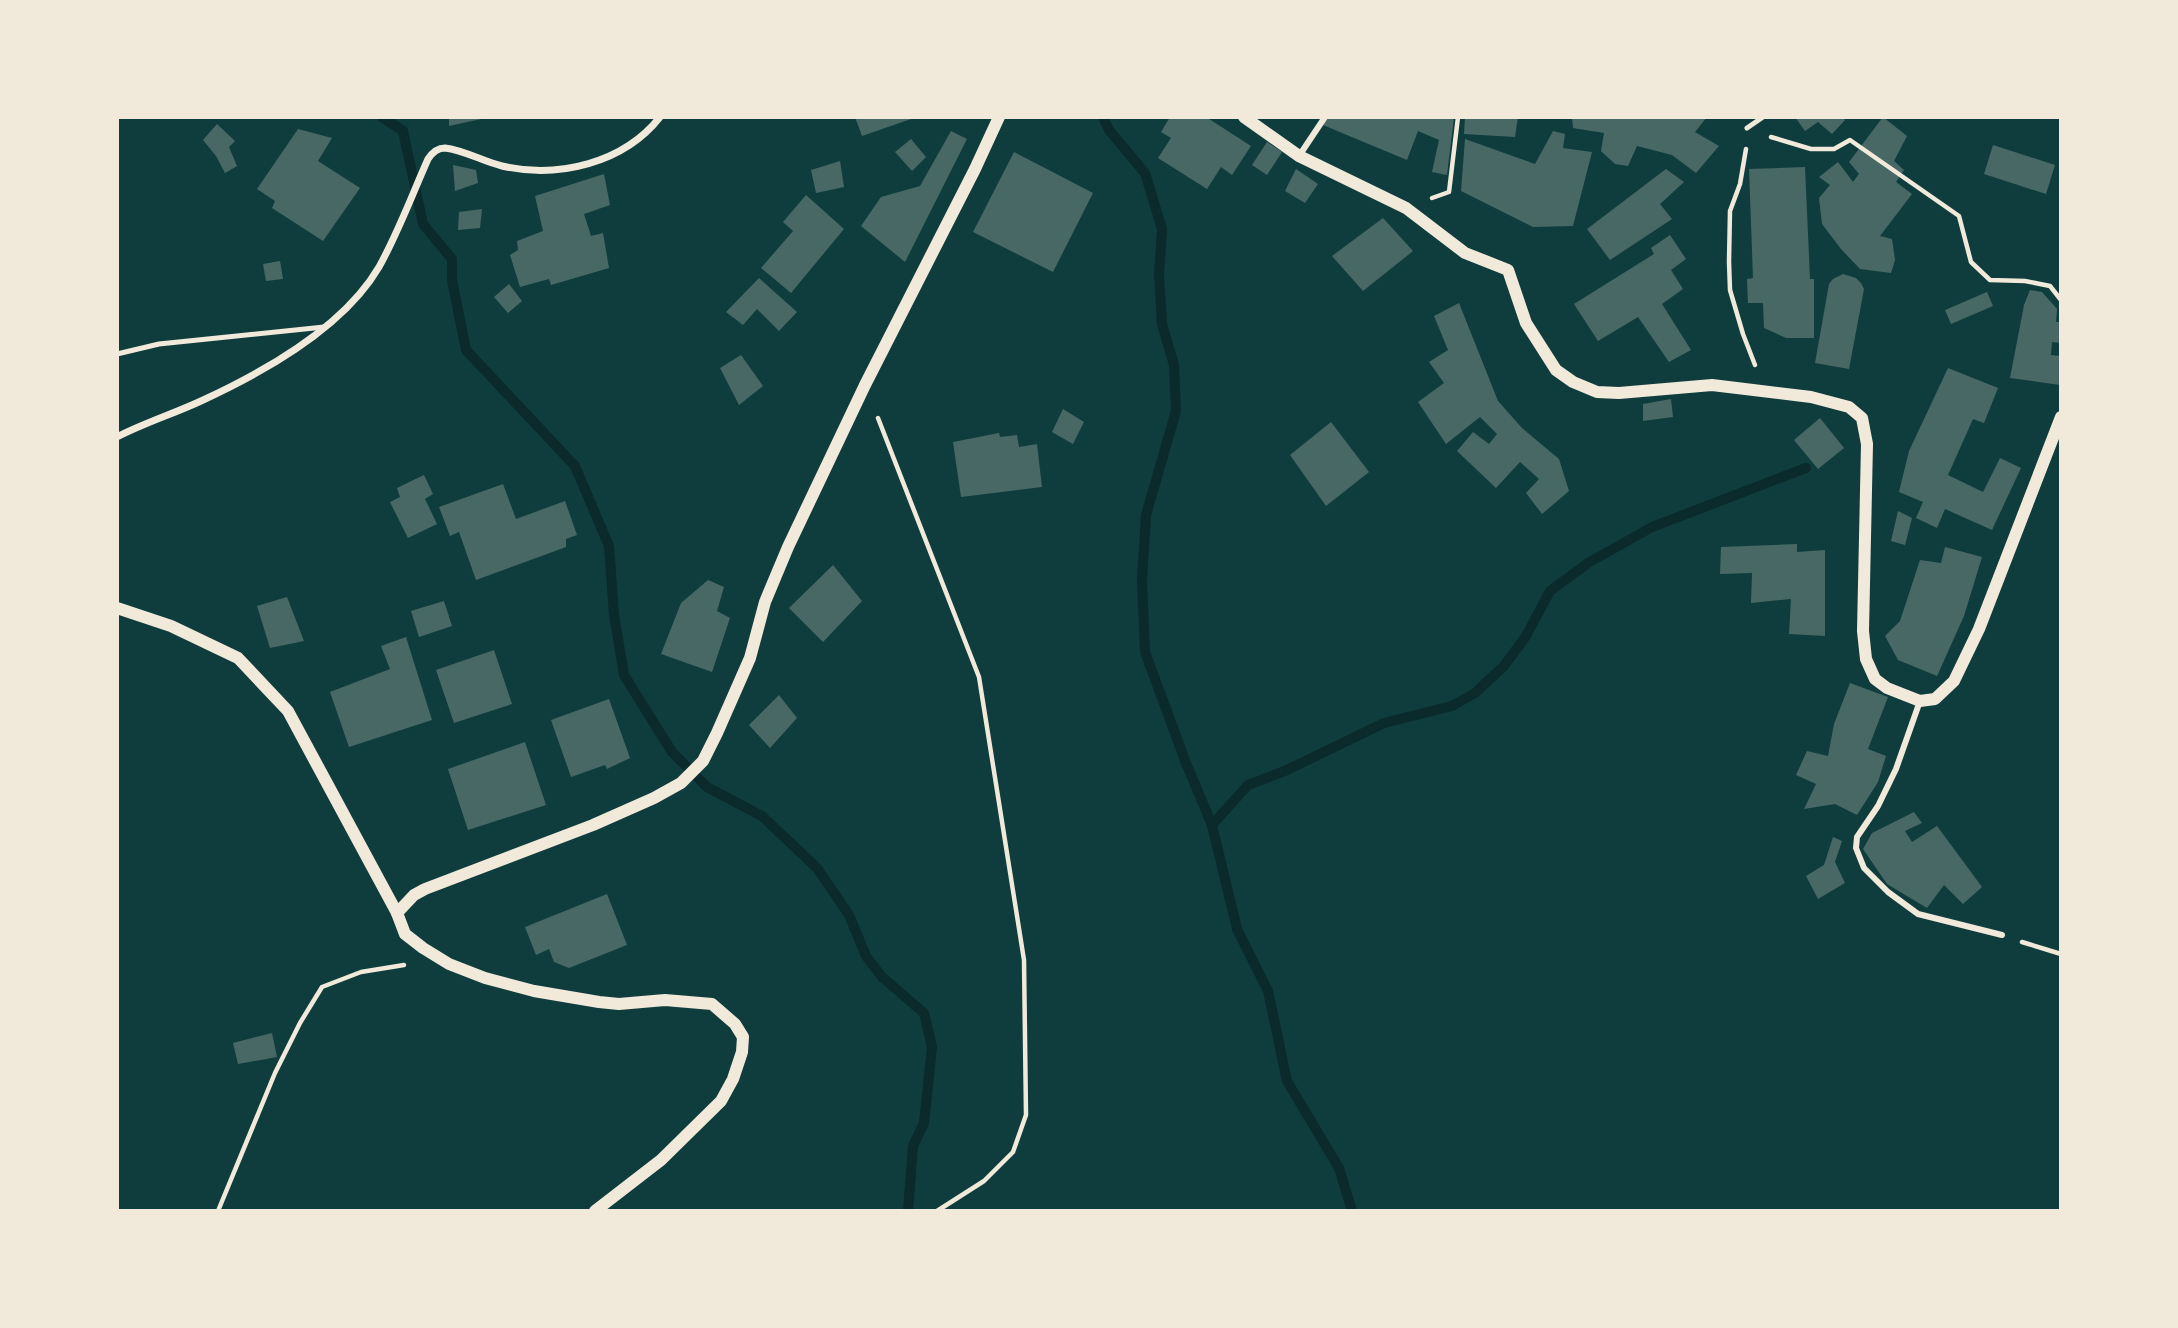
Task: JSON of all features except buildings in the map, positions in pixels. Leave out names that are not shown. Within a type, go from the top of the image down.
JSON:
[{"type":"street","points":[[117,437],[142,424],[200,402],[277,363],[324,327],[351,302],[378,269],[428,159],[435,151],[445,148],[502,166],[529,170],[559,169],[593,163],[625,148],[652,127],[660,117]]},
{"type":"street","points":[[397,913],[414,895],[425,890],[593,825],[654,798],[681,783],[703,761],[750,658],[765,602],[788,547],[865,385],[999,117]]},
{"type":"street","points":[[1244,117],[1299,156],[1406,208],[1465,253],[1508,270],[1526,323],[1556,370],[1573,382],[1597,392],[1619,393],[1712,385],[1773,391],[1849,407],[1862,418],[1868,463],[1863,631],[1866,659],[1875,678],[1887,688],[1920,701],[1936,699],[1954,681],[1965,662],[2061,416]]},
{"type":"street","points":[[1299,156],[1325,117]]},
{"type":"street","points":[[117,608],[171,626],[238,658],[288,711],[397,913],[405,934],[423,948],[449,964],[485,978],[534,991],[619,1004],[665,1000],[712,1004],[736,1024],[743,1037],[742,1052],[733,1079],[721,1101],[661,1160],[595,1211]]},
{"type":"street","points":[[1920,701],[1896,769],[1878,806],[1857,837],[1856,848],[1864,868],[1888,892],[1918,914],[2002,935]]},
{"type":"lane","points":[[1747,128],[1763,117]]},
{"type":"lane","points":[[117,354],[159,344],[324,327]]},
{"type":"path","points":[[1406,208],[1449,192],[1458,117]]},
{"type":"path","points":[[1773,391],[1754,364],[1730,290],[1730,211],[1740,184],[1747,128],[1811,149],[1834,149],[1850,140],[1959,216],[1971,262],[1990,280],[2025,281],[2050,286],[2061,300]]},
{"type":"path","points":[[865,385],[979,677],[1024,960],[1026,1115],[1013,1152],[984,1181],[937,1211]]},
{"type":"path","points":[[2002,935],[2061,954]]},
{"type":"path","points":[[218,1211],[275,1073],[300,1023],[322,988],[361,972],[415,964],[423,948]]},
{"type":"waterway","points":[[382,117],[403,131],[423,224],[452,259],[452,280],[466,350],[575,466],[609,546],[614,615],[624,675],[672,752],[707,787],[762,816],[817,868],[849,915],[866,956],[882,977],[924,1013],[932,1047],[924,1123],[913,1146],[908,1211]]},
{"type":"waterway","points":[[1103,117],[1109,130],[1145,173],[1162,229],[1159,274],[1162,324],[1174,365],[1176,411],[1146,515],[1142,580],[1145,652],[1212,825],[1237,929],[1268,991],[1287,1081],[1339,1168],[1352,1211]]},
{"type":"waterway","points":[[1212,825],[1248,785],[1287,770],[1384,723],[1452,706],[1475,693],[1504,666],[1526,636],[1550,591],[1588,563],[1652,527],[1806,468]]}]
